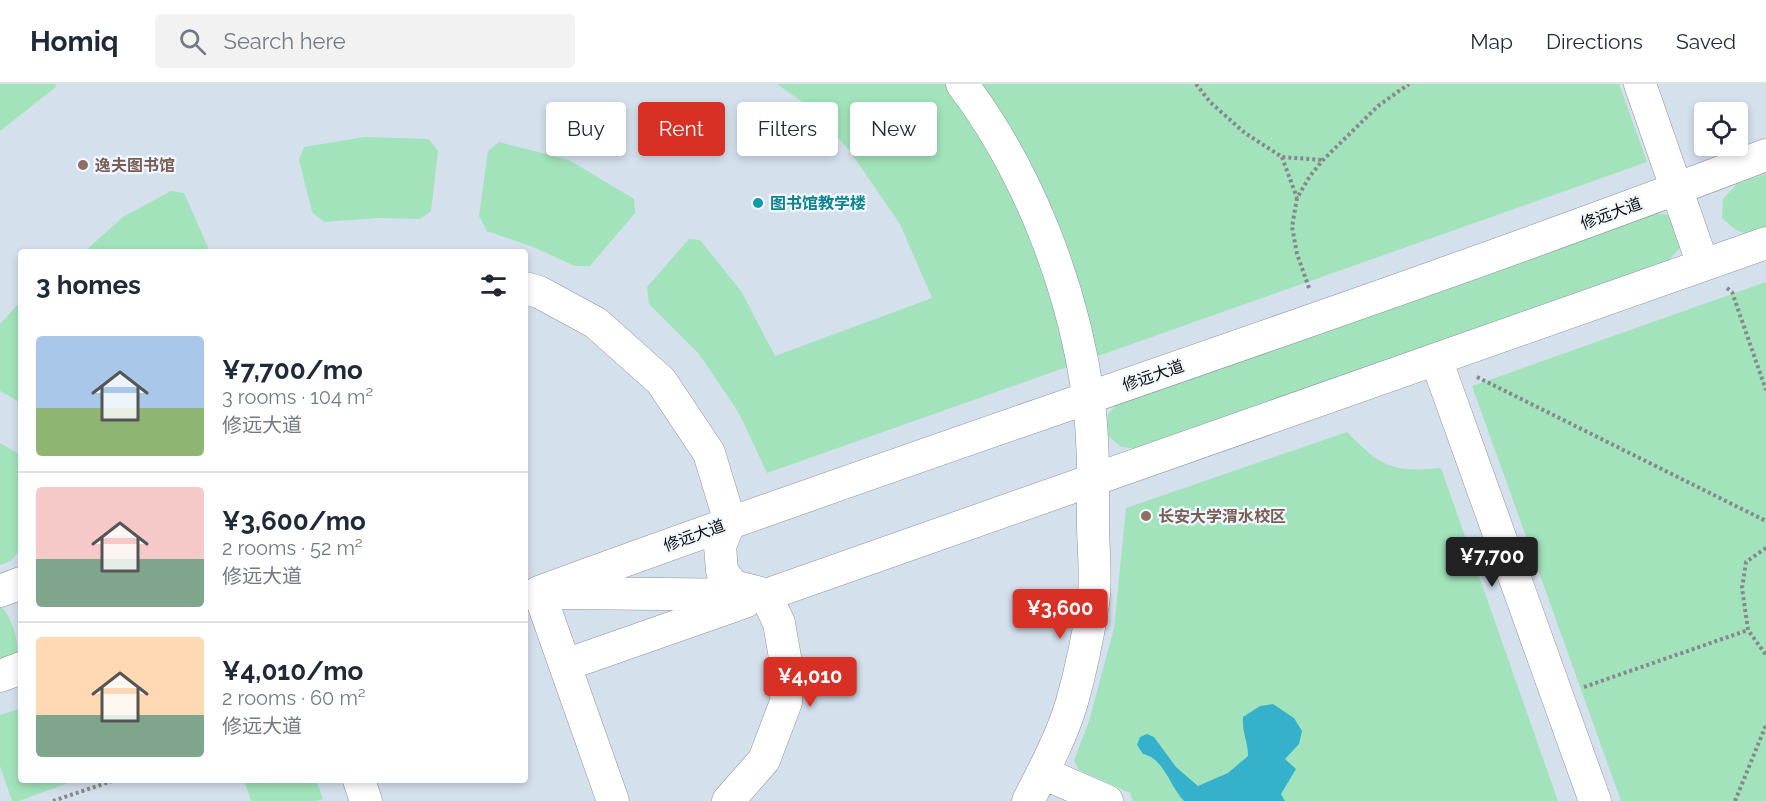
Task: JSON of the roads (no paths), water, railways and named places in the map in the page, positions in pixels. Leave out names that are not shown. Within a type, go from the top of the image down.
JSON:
[{"type":"street","points":[[962,84],[986,116],[1033,206],[1065,291],[1083,364],[1088,398],[1094,480],[1094,602],[1071,702],[1043,773],[1028,801]]},
{"type":"street","points":[[1640,84],[1703,265]]},
{"type":"street","name":"修远大道","points":[[532,590],[1319,317],[1766,155]]},
{"type":"street","points":[[565,665],[1766,243]]},
{"type":"street","points":[[528,289],[539,292],[596,323],[661,381],[709,453],[730,522],[720,546],[722,571],[734,586],[766,595],[779,623],[788,669],[786,702],[764,760],[728,801]]},
{"type":"street","points":[[1436,359],[1595,801]]},
{"type":"street","points":[[0,591],[18,584]]},
{"type":"street","points":[[613,801],[565,665],[532,590],[766,595]]},
{"type":"street","points":[[0,676],[18,669]]},
{"type":"street","points":[[1043,773],[1107,801]]},
{"type":"street","points":[[360,783],[366,801]]},
{"type":"water","points":[[1273,704],[1294,718],[1302,731],[1299,744],[1285,759],[1296,769],[1281,794],[1285,801],[1184,801],[1162,767],[1143,754],[1137,745],[1140,737],[1147,734],[1154,737],[1176,767],[1198,786],[1228,773],[1248,756],[1243,717],[1260,706]]},
{"type":"place","name":"逸夫图书馆","points":[[83,165]]},
{"type":"place","name":"图书馆教学楼","points":[[758,203]]},
{"type":"place","name":"长安大学渭水校区","points":[[1146,516]]}]
